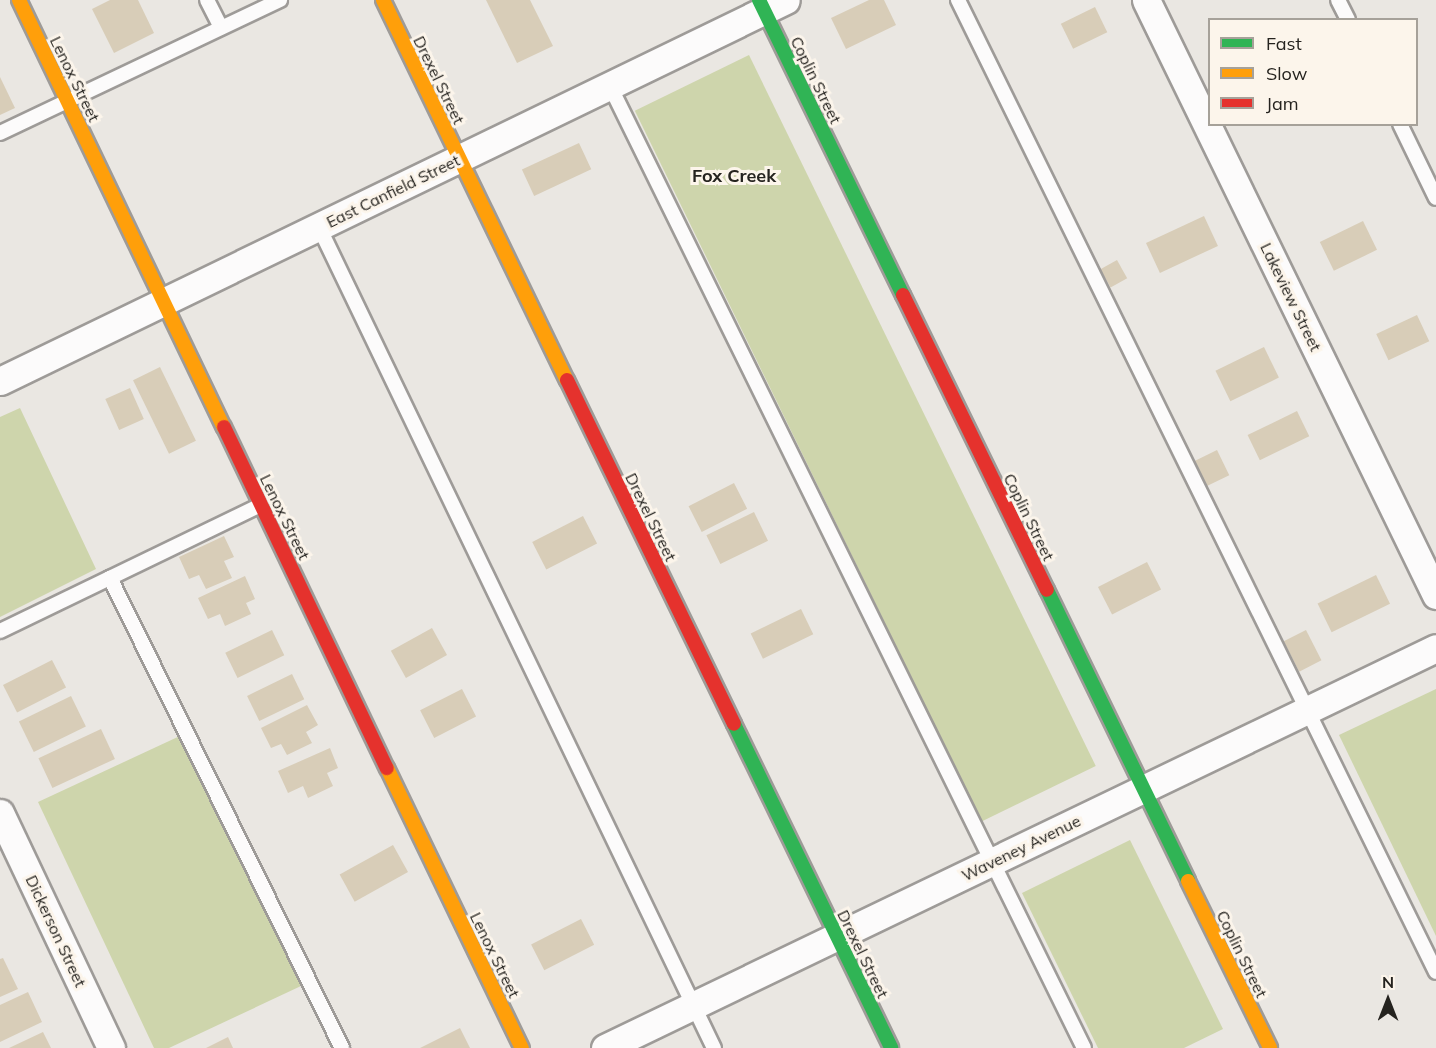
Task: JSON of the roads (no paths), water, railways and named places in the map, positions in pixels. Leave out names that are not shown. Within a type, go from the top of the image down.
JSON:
[{"type":"street","name":"Lenox Street","points":[[19,0],[522,1048]]},
{"type":"street","name":"Drexel Street","points":[[383,0],[891,1048]]},
{"type":"street","name":"Lakeview Street","points":[[1146,0],[1436,595]]},
{"type":"street","name":"East Canfield Street","points":[[0,381],[610,86],[769,4]]},
{"type":"street","name":"Coplin Street","points":[[769,4],[1143,789],[1270,1048]]},
{"type":"street","name":"Waveney Avenue","points":[[605,1048],[1436,648]]},
{"type":"street","name":"Dickerson Street","points":[[0,813],[111,1048]]},
{"type":"lane","points":[[207,0],[221,28]]},
{"type":"lane","points":[[0,133],[280,0]]},
{"type":"lane","points":[[958,0],[1436,972]]},
{"type":"lane","points":[[1338,0],[1347,18]]},
{"type":"lane","points":[[610,86],[1084,1048]]},
{"type":"lane","points":[[1401,126],[1436,198]]},
{"type":"lane","points":[[319,227],[714,1048]]},
{"type":"lane","points":[[0,631],[261,505]]},
{"type":"lane","points":[[110,578],[342,1048]]},
{"type":"district","name":"Fox Creek","points":[[734,176]]}]
